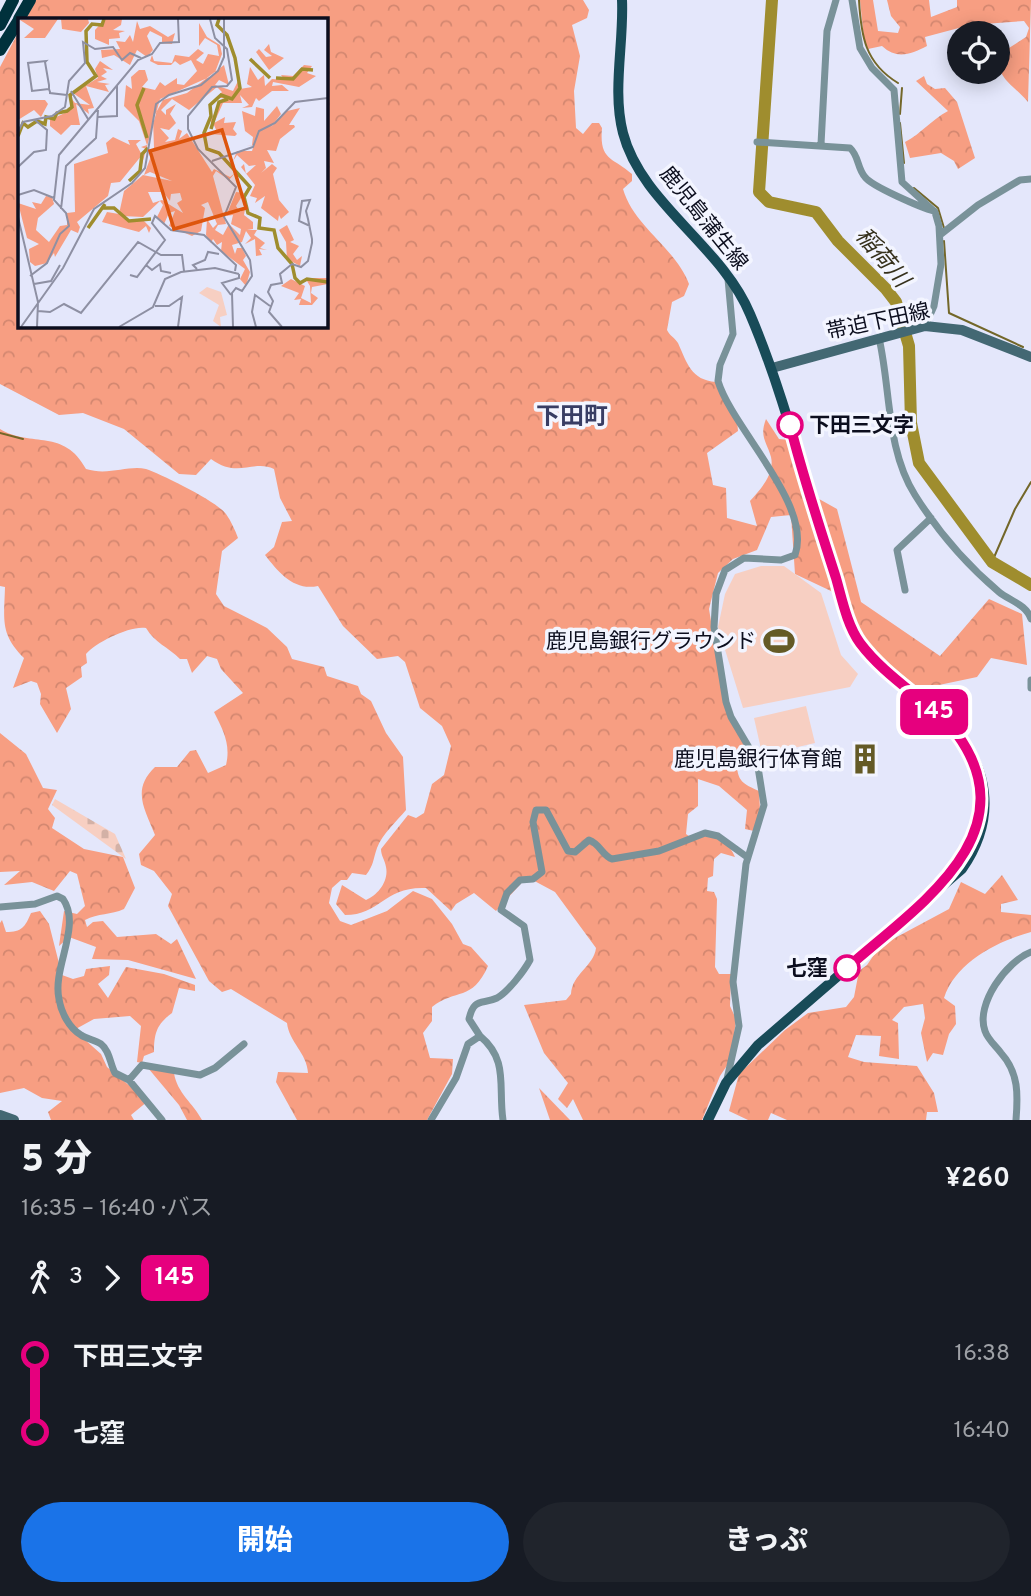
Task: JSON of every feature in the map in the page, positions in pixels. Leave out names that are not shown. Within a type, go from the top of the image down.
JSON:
[{"type":"highway","points":[[0,25],[13,0]]},
{"type":"highway","points":[[20,18],[30,0]]},
{"type":"highway","points":[[0,50],[18,21]]},
{"type":"main road","name":"鹿児島蒲生線","points":[[622,0],[620,114],[626,144],[650,184],[727,273],[749,310],[772,368],[854,633],[880,666],[963,741],[980,773],[985,814],[980,835],[962,869],[758,1045],[726,1083],[708,1120]]},
{"type":"main road","name":"帯迫下田線","points":[[772,368],[925,326],[962,330],[1031,357]]},
{"type":"main road","points":[[0,1115],[14,1120]]},
{"type":"street","points":[[821,144],[827,31],[836,0]]},
{"type":"street","points":[[852,0],[860,48],[872,68],[894,90],[902,182],[935,212],[940,235],[941,264],[934,306],[925,326]]},
{"type":"street","points":[[757,142],[821,144],[852,150],[859,169],[870,184],[935,212]]},
{"type":"street","points":[[940,235],[978,205],[1020,180],[1031,179]]},
{"type":"street","points":[[726,1083],[739,1026],[733,982],[747,857],[763,810],[764,795],[757,761],[731,717],[726,702],[714,627],[716,594],[720,576],[732,564],[752,556],[788,559],[795,555],[797,544],[788,502],[718,381],[720,365],[733,334],[727,273]]},
{"type":"street","points":[[879,338],[897,453],[914,493],[973,569],[1002,595],[1016,602],[1031,619]]},
{"type":"street","points":[[905,590],[897,550],[931,518]]},
{"type":"street","points":[[1031,680],[1031,688]]},
{"type":"street","points":[[503,1120],[500,1060],[469,1019],[473,1008],[480,1001],[498,997],[530,960],[524,926],[500,910],[507,893],[520,880],[533,879],[542,872],[533,822],[536,810],[546,810],[568,850],[575,852],[589,840],[597,843],[607,857],[612,859],[659,851],[705,833],[718,836],[747,857]]},
{"type":"street","points":[[0,907],[35,904],[57,896],[63,899],[70,917],[58,977],[58,998],[65,1017],[81,1035],[101,1044],[107,1051],[116,1073],[129,1080],[162,1120]]},
{"type":"street","points":[[1016,1120],[1018,1091],[1014,1073],[985,1034],[982,1019],[1006,969],[1019,957],[1031,952]]},
{"type":"street","points":[[430,1120],[456,1078],[468,1044],[480,1036]]},
{"type":"street","points":[[129,1080],[142,1065],[200,1075],[215,1068],[244,1044]]},
{"type":"green space","points":[[36,0],[583,0],[589,10],[587,18],[572,25],[580,56],[574,91],[576,128],[583,134],[592,123],[599,123],[605,153],[632,174],[632,181],[623,189],[628,202],[683,271],[689,284],[684,296],[672,302],[667,330],[678,343],[687,364],[695,374],[716,382],[737,420],[738,431],[707,453],[713,485],[726,488],[727,518],[757,526],[750,501],[766,481],[772,463],[763,435],[766,419],[779,439],[789,440],[803,490],[837,509],[861,602],[940,656],[989,599],[1022,614],[1027,665],[991,658],[977,677],[920,689],[863,643],[847,603],[831,591],[795,574],[791,515],[771,517],[757,550],[733,559],[718,573],[709,609],[725,706],[754,761],[737,763],[737,769],[742,781],[759,791],[760,810],[754,831],[745,829],[747,810],[719,786],[698,779],[698,806],[688,814],[686,834],[693,839],[706,836],[718,838],[728,845],[735,857],[721,853],[714,859],[713,876],[708,878],[707,891],[714,892],[717,899],[715,967],[719,974],[731,974],[730,1006],[736,1019],[728,1064],[720,1076],[702,1120],[583,1120],[573,1099],[567,1108],[558,1099],[568,1083],[544,1053],[524,1005],[566,1000],[596,948],[555,892],[527,877],[496,911],[474,893],[456,904],[451,911],[426,888],[401,891],[357,914],[345,915],[336,904],[342,885],[366,900],[382,887],[386,872],[381,849],[408,815],[416,818],[424,813],[432,784],[444,775],[451,746],[442,726],[420,708],[405,662],[398,656],[377,659],[343,626],[318,586],[309,587],[294,583],[265,555],[274,547],[282,522],[292,521],[280,498],[274,469],[259,466],[229,468],[211,459],[196,475],[179,474],[124,429],[83,413],[59,415],[0,384],[0,67],[18,33],[18,327],[327,327],[327,18],[27,18]]},
{"type":"green space","points":[[860,0],[873,0],[878,31],[898,33],[900,27],[891,16],[887,0],[929,0],[931,17],[957,7],[957,0],[1031,0],[1028,102],[1009,84],[1010,47],[1026,37],[1029,28],[1024,21],[947,21],[947,31],[925,37],[927,46],[910,53],[893,53],[882,46],[868,49],[864,39]]},
{"type":"green space","points":[[924,76],[927,84],[935,89],[945,88],[957,102],[975,158],[958,169],[954,161],[941,153],[910,158],[905,142],[948,111],[916,81]]},
{"type":"green space","points":[[0,429],[24,438],[58,443],[77,456],[86,469],[146,469],[189,489],[221,509],[230,520],[238,538],[222,551],[216,594],[224,606],[267,628],[287,647],[292,659],[324,667],[327,676],[358,686],[361,694],[371,701],[386,733],[403,757],[406,810],[382,838],[366,875],[352,873],[347,880],[341,880],[332,888],[329,903],[340,921],[351,925],[387,911],[413,891],[432,899],[452,924],[463,944],[471,947],[488,966],[470,990],[432,1007],[432,1021],[423,1033],[430,1058],[453,1059],[452,1074],[427,1120],[297,1120],[276,1082],[278,1072],[308,1073],[305,1059],[288,1030],[287,1023],[231,989],[222,992],[209,981],[168,906],[172,894],[154,871],[141,865],[139,854],[155,835],[142,800],[143,784],[148,775],[155,767],[177,767],[190,751],[196,750],[208,773],[226,765],[227,744],[214,712],[243,693],[221,669],[217,659],[207,656],[192,673],[187,659],[180,659],[146,628],[114,635],[86,654],[87,663],[81,667],[82,677],[66,688],[71,709],[57,733],[40,704],[41,694],[37,683],[31,681],[13,688],[24,658],[7,634],[4,618],[5,587],[0,586]]},
{"type":"green space","name":"鹿児島銀行グラウンド","points":[[761,566],[784,566],[821,593],[841,655],[858,674],[850,687],[743,708],[718,627],[725,594],[735,574]]},
{"type":"green space","points":[[806,706],[815,743],[768,754],[761,749],[754,718]]},
{"type":"green space","points":[[0,733],[26,754],[43,788],[57,790],[48,809],[55,818],[52,828],[84,849],[123,857],[135,888],[124,909],[85,920],[87,927],[93,922],[103,921],[117,937],[156,934],[171,944],[177,939],[196,979],[128,960],[92,959],[96,947],[69,937],[59,946],[64,911],[77,914],[85,906],[77,874],[70,871],[54,891],[32,882],[4,885],[20,871],[0,872]]},
{"type":"green space","points":[[55,799],[115,834],[126,859],[52,805]]},
{"type":"green space","points":[[1002,875],[1018,900],[1001,904],[1001,912],[1031,915],[1031,932],[991,948],[957,974],[944,998],[955,1006],[956,1024],[949,1034],[943,1055],[933,1053],[927,1062],[921,1033],[925,1018],[923,1004],[904,1007],[892,1020],[898,1023],[899,1059],[879,1056],[881,1036],[856,1035],[848,1057],[864,1062],[917,1066],[934,1093],[938,1112],[927,1112],[926,1120],[787,1120],[771,1113],[768,1120],[748,1120],[729,1111],[739,1074],[785,1030],[808,1013],[846,1007],[854,997],[859,971],[867,965],[880,946],[949,909],[961,882],[985,894]]},
{"type":"green space","points":[[40,911],[49,924],[62,975],[73,979],[84,976],[86,969],[110,966],[109,975],[98,984],[108,998],[126,967],[164,974],[195,985],[195,991],[179,988],[172,1013],[157,1030],[154,1052],[144,1056],[142,1063],[137,1062],[141,1026],[130,1016],[94,1019],[74,1030],[101,1054],[107,1067],[148,1101],[131,1115],[134,1120],[51,1120],[48,1112],[62,1101],[42,1098],[24,1088],[0,1093],[0,923],[2,920],[6,932],[16,931],[25,925],[31,913]]},
{"type":"green space","points":[[148,1068],[174,1073],[182,1092],[202,1120],[187,1120],[179,1105]]},
{"type":"green space","points":[[539,1088],[570,1120],[550,1120]]},
{"type":"waterway","name":"稲荷川","points":[[772,0],[759,192],[769,202],[816,212],[838,241],[896,302],[909,346],[911,423],[919,463],[992,562],[1031,585]]},
{"type":"waterway","points":[[859,0],[861,25],[867,48],[878,67],[898,83]]},
{"type":"waterway","points":[[900,114],[902,88]]},
{"type":"waterway","points":[[900,123],[904,163]]},
{"type":"waterway","points":[[914,188],[938,208],[944,228]]},
{"type":"waterway","points":[[944,241],[949,313],[1023,347]]},
{"type":"waterway","points":[[0,433],[23,439]]},
{"type":"waterway","points":[[992,562],[1015,509],[1031,482]]},
{"type":"bus line","name":"145","points":[[790,425],[854,633],[880,666],[956,732],[976,762],[985,799],[980,835],[962,869],[847,968]]},
{"type":"place","name":"下田三文字","points":[[790,425]]},
{"type":"place","name":"鹿児島銀行グラウンド","points":[[779,641]]},
{"type":"place","name":"鹿児島銀行体育館","points":[[865,759]]},
{"type":"place","name":"七窪","points":[[847,968]]},
{"type":"district","name":"下田町","points":[[572,416]]}]
